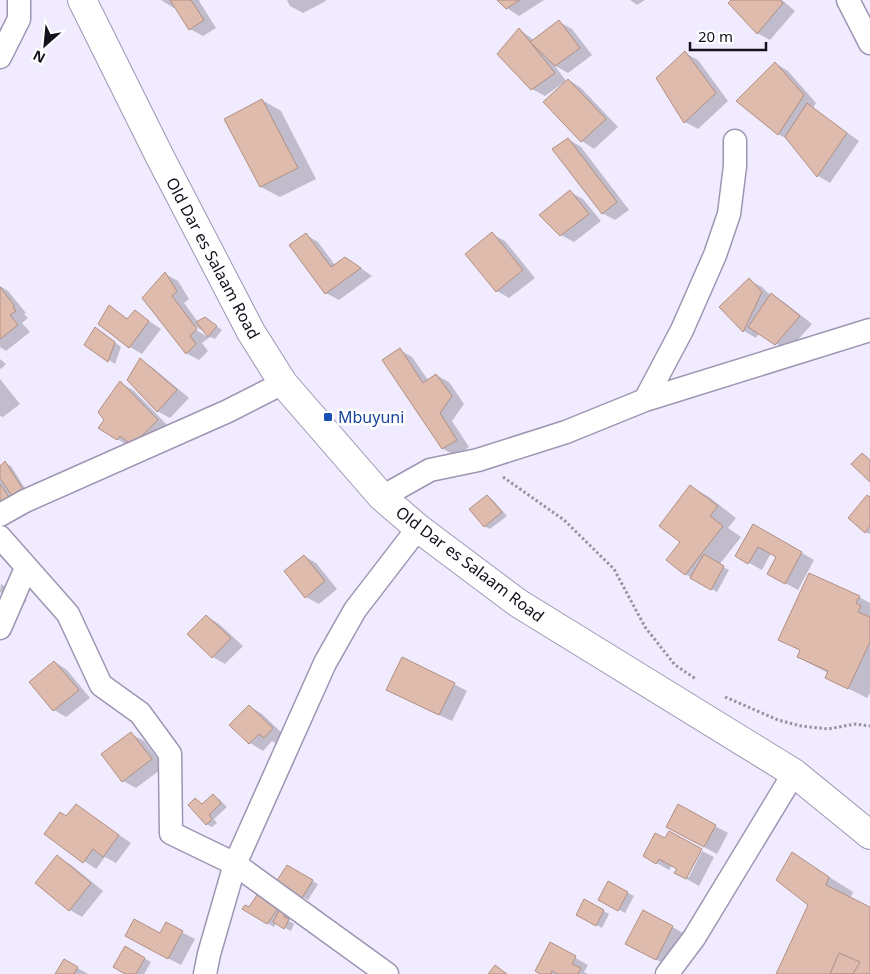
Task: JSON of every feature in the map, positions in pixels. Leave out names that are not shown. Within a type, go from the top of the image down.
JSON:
[{"type":"street","points":[[0,6],[10,0]]},
{"type":"street","points":[[0,57],[19,19],[19,0]]},
{"type":"street","name":"Old Dar es Salaam Road","points":[[82,0],[163,164],[251,332],[283,383],[382,497],[418,528],[518,603],[794,772],[870,835]]},
{"type":"street","points":[[848,0],[870,43]]},
{"type":"street","points":[[645,400],[682,330],[715,255],[729,214],[735,166],[735,141]]},
{"type":"street","points":[[382,497],[430,470],[478,460],[566,432],[645,400],[870,330]]},
{"type":"street","points":[[0,515],[25,501],[228,410],[283,383]]},
{"type":"street","points":[[205,974],[234,864],[329,655],[355,610],[418,528]]},
{"type":"street","points":[[0,537],[68,614],[101,685],[140,713],[170,754],[171,833],[234,864],[386,974]]},
{"type":"street","points":[[0,628],[26,568]]},
{"type":"street","points":[[667,974],[694,938],[794,772]]},
{"type":"path","points":[[478,460],[564,520],[614,569],[645,627],[675,665],[699,681]]},
{"type":"path","points":[[723,696],[778,720],[801,726],[828,729],[855,724],[870,726]]},
{"type":"building","points":[[170,0],[191,0],[204,20],[189,30]]},
{"type":"building","points":[[497,0],[520,0],[506,9]]},
{"type":"building","points":[[731,0],[780,0],[783,3],[757,34],[728,3]]},
{"type":"building","points":[[559,20],[580,48],[555,66],[530,42]]},
{"type":"building","points":[[519,28],[555,73],[531,90],[497,54]]},
{"type":"building","points":[[685,51],[716,93],[684,123],[656,78]]},
{"type":"building","points":[[775,62],[804,95],[778,135],[736,101]]},
{"type":"building","points":[[568,79],[606,119],[581,142],[543,102]]},
{"type":"building","points":[[262,99],[298,168],[260,187],[224,119]]},
{"type":"building","points":[[807,103],[847,133],[817,177],[785,137]]},
{"type":"building","points":[[568,138],[617,202],[602,214],[552,149]]},
{"type":"building","points":[[570,190],[589,214],[560,236],[539,215]]},
{"type":"building","points":[[492,232],[523,270],[496,292],[465,254]]},
{"type":"building","points":[[306,233],[331,267],[345,257],[361,268],[325,294],[289,245]]},
{"type":"building","points":[[165,272],[177,291],[172,296],[197,329],[190,336],[196,344],[186,354],[142,298]]},
{"type":"building","points":[[749,278],[762,292],[743,332],[719,307]]},
{"type":"building","points":[[0,287],[14,305],[13,307],[16,311],[10,315],[18,325],[0,339]]},
{"type":"building","points":[[771,293],[800,316],[775,345],[748,327]]},
{"type":"building","points":[[109,305],[127,319],[135,310],[149,321],[129,348],[98,324]]},
{"type":"building","points":[[205,317],[217,326],[208,337],[196,322]]},
{"type":"building","points":[[95,327],[115,342],[108,362],[84,345]]},
{"type":"building","points":[[400,348],[423,383],[436,374],[452,396],[440,413],[457,440],[442,449],[382,360]]},
{"type":"building","points":[[140,358],[177,390],[157,412],[127,380]]},
{"type":"building","points":[[120,381],[158,420],[132,445],[120,436],[117,440],[98,428],[104,420],[98,412]]},
{"type":"building","points":[[862,453],[870,460],[870,482],[851,464]]},
{"type":"building","points":[[5,461],[24,491],[12,496],[0,478],[0,466]]},
{"type":"building","points":[[0,484],[13,503],[0,506]]},
{"type":"building","points":[[690,485],[718,506],[710,516],[723,526],[685,575],[666,560],[680,542],[659,526]]},
{"type":"building","points":[[487,495],[502,512],[484,527],[469,509]]},
{"type":"building","points":[[867,495],[870,497],[870,526],[865,533],[848,518]]},
{"type":"building","points":[[753,524],[802,552],[785,584],[767,574],[776,557],[758,547],[748,564],[735,556]]},
{"type":"building","points":[[704,554],[724,566],[711,590],[690,578]]},
{"type":"building","points":[[304,555],[325,581],[305,598],[284,571]]},
{"type":"building","points":[[809,573],[860,596],[856,603],[861,606],[858,612],[870,617],[870,642],[848,689],[825,678],[828,671],[797,657],[800,650],[778,640]]},
{"type":"building","points":[[206,615],[231,638],[212,658],[187,634]]},
{"type":"building","points":[[402,657],[455,683],[439,715],[386,690]]},
{"type":"building","points":[[54,661],[79,690],[53,711],[29,682]]},
{"type":"building","points":[[249,705],[273,728],[264,738],[259,734],[249,744],[229,725]]},
{"type":"building","points":[[131,732],[152,759],[122,782],[101,754]]},
{"type":"building","points":[[213,794],[221,803],[209,815],[212,819],[206,825],[188,805],[195,798],[202,804]]},
{"type":"building","points":[[76,804],[119,835],[103,857],[93,849],[83,863],[44,834],[60,812],[66,816]]},
{"type":"building","points":[[678,804],[716,825],[704,847],[666,827]]},
{"type":"building","points":[[669,831],[702,849],[686,879],[674,873],[677,869],[659,859],[656,864],[643,856],[655,833],[665,838]]},
{"type":"building","points":[[792,852],[829,877],[826,885],[870,907],[870,974],[776,974],[808,905],[776,880]]},
{"type":"building","points":[[57,855],[91,883],[69,911],[35,883]]},
{"type":"building","points":[[287,865],[313,880],[302,898],[276,882]]},
{"type":"building","points":[[608,881],[628,892],[618,911],[598,900]]},
{"type":"building","points":[[257,895],[279,907],[267,924],[242,909],[245,905],[249,907]]},
{"type":"building","points":[[584,899],[604,910],[596,926],[576,915]]},
{"type":"building","points":[[281,907],[287,910],[284,917],[289,919],[284,929],[273,922]]},
{"type":"building","points":[[643,910],[673,926],[656,960],[625,944]]},
{"type":"building","points":[[134,919],[160,933],[166,922],[183,931],[168,959],[125,936]]},
{"type":"building","points":[[550,942],[576,956],[572,964],[581,968],[578,974],[558,974],[552,971],[551,974],[540,974],[535,971]]},
{"type":"building","points":[[125,946],[145,958],[136,974],[125,974],[113,967]]},
{"type":"building","points":[[839,953],[860,962],[853,974],[830,974]]},
{"type":"building","points":[[64,959],[78,967],[74,974],[55,974]]},
{"type":"building","points":[[495,965],[507,974],[488,974]]},
{"type":"place","name":"Mbuyuni","points":[[328,417]]}]
